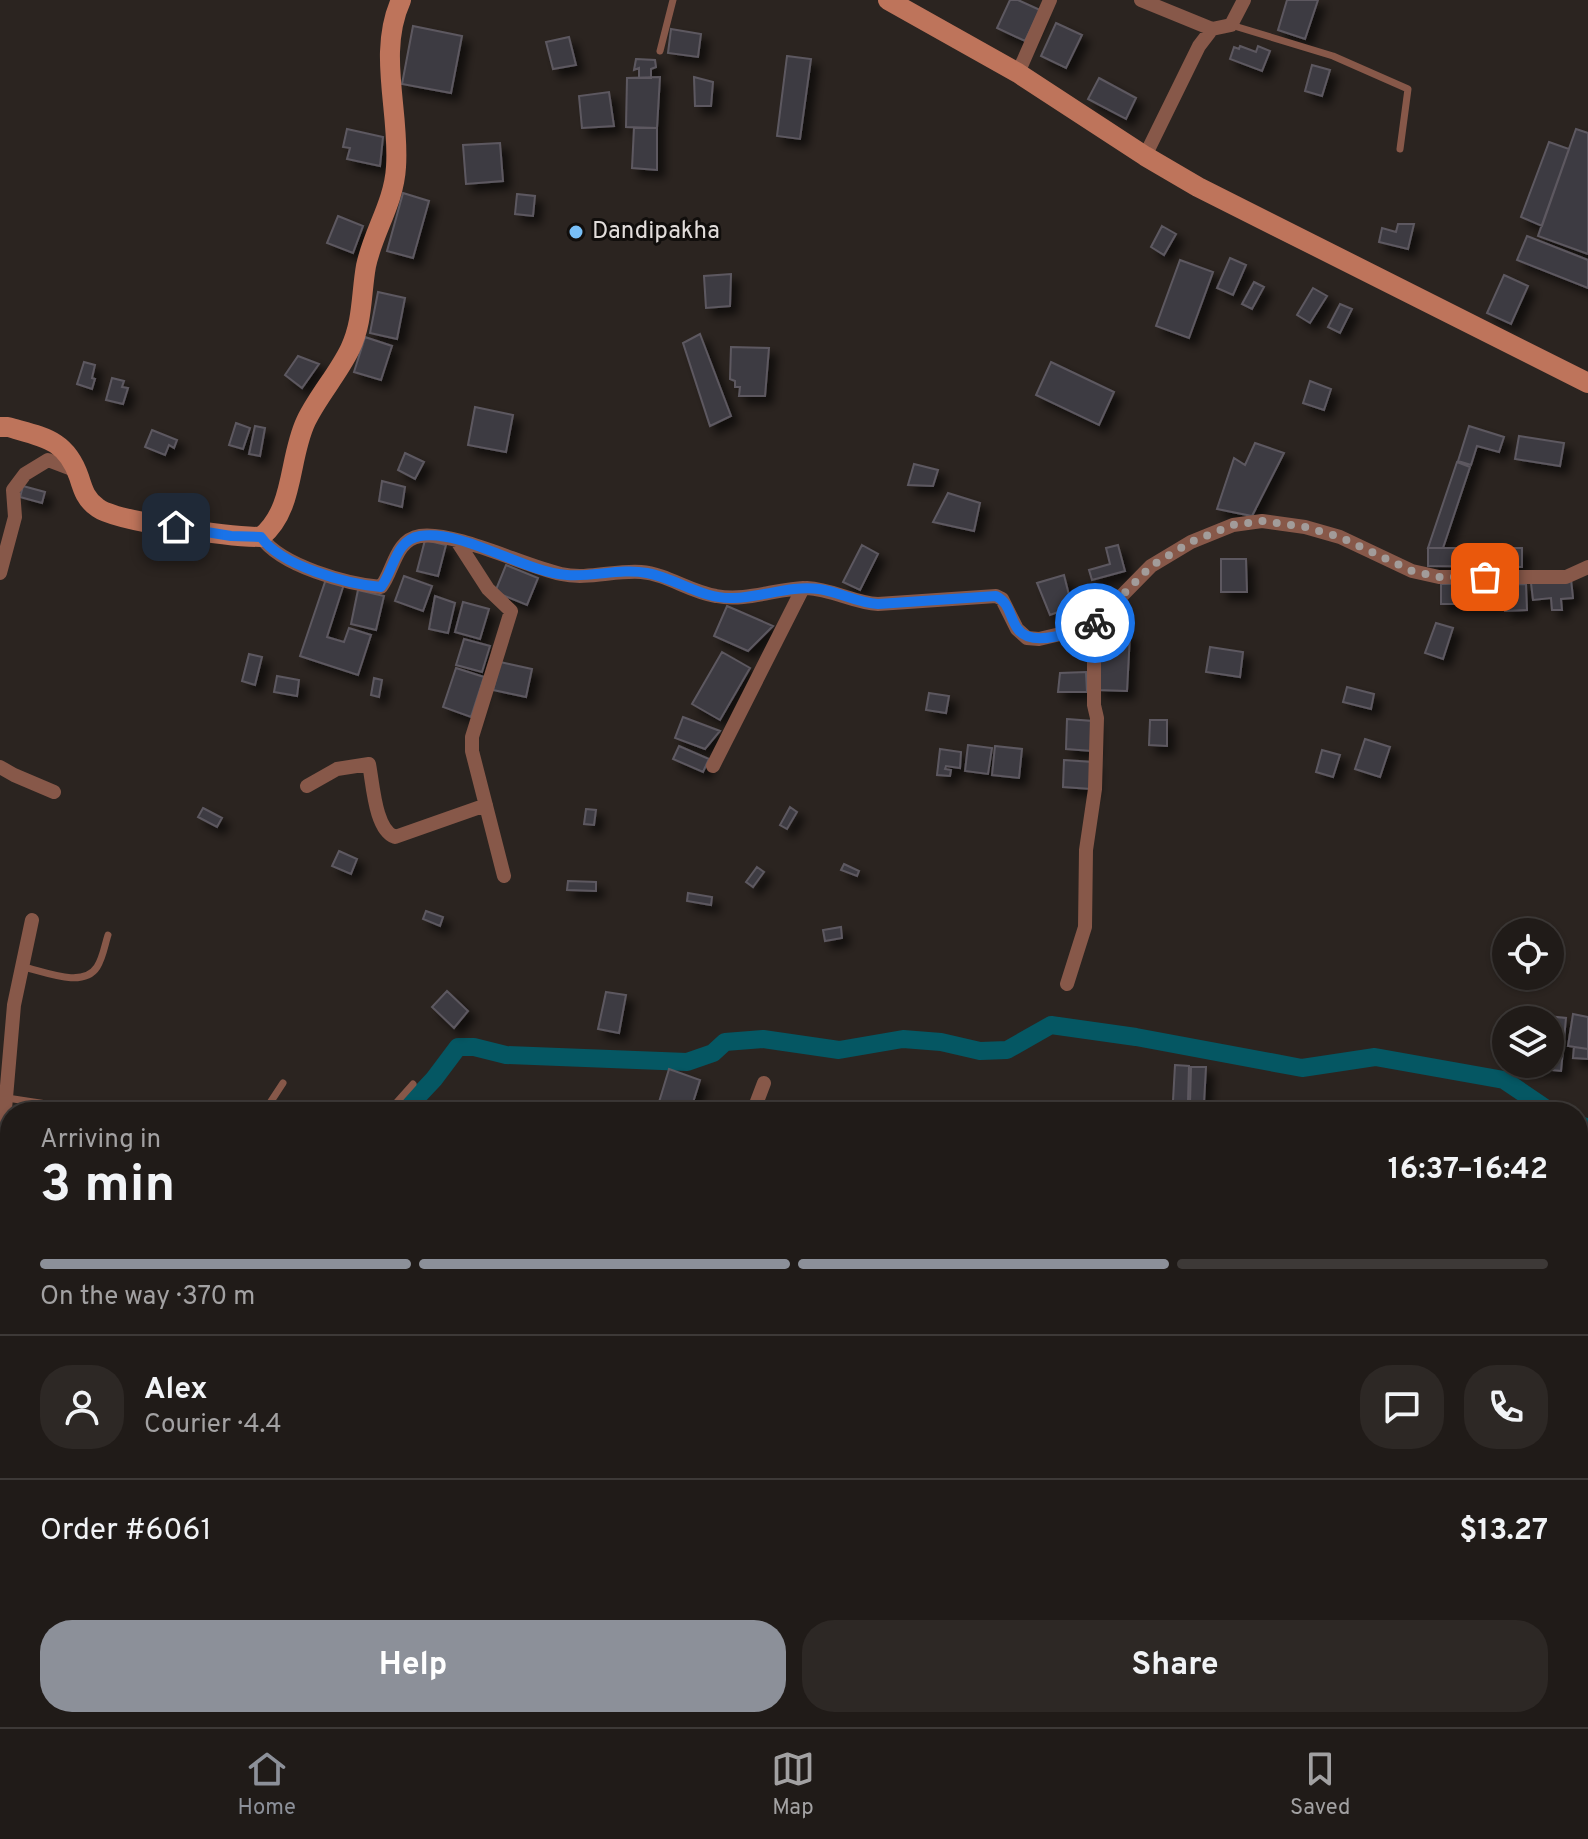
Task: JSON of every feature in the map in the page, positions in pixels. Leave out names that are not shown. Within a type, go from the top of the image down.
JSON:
[{"type":"street","points":[[0,427],[57,443],[68,453],[84,493],[100,511],[231,536],[261,537],[274,526],[283,509],[296,447],[306,421],[349,350],[359,325],[366,265],[388,208],[396,171],[397,132],[389,37],[401,0]]},
{"type":"street","points":[[888,0],[1018,73],[1145,156],[1256,217],[1588,383]]},
{"type":"street","points":[[1018,73],[1050,0]]},
{"type":"street","points":[[1141,0],[1212,29],[1231,25],[1244,0]]},
{"type":"street","points":[[1145,156],[1199,46],[1212,29]]},
{"type":"street","points":[[0,573],[15,517],[13,490],[25,474],[48,460],[77,471]]},
{"type":"street","points":[[261,537],[270,550],[309,568],[348,581],[381,587],[390,575],[396,555],[406,542],[421,536],[457,541],[529,566],[566,575],[642,572],[713,596],[733,599],[803,588],[821,589],[862,603],[878,604],[996,596],[1002,599],[1017,629],[1027,638],[1039,639],[1094,624],[1151,566],[1191,542],[1233,525],[1262,521],[1305,527],[1340,537],[1412,571],[1439,577],[1566,577],[1588,567]]},
{"type":"street","points":[[457,541],[488,589],[511,611],[472,737],[472,751],[504,876]]},
{"type":"street","points":[[713,766],[803,588]]},
{"type":"street","points":[[1067,984],[1085,927],[1086,850],[1095,789],[1097,718],[1094,705],[1094,624]]},
{"type":"street","points":[[307,786],[337,769],[369,764],[381,825],[387,834],[395,837],[486,805]]},
{"type":"street","points":[[0,767],[54,792]]},
{"type":"street","points":[[7,1102],[5,1042],[32,920]]},
{"type":"street","points":[[757,1102],[764,1083]]},
{"type":"lane","points":[[660,51],[673,0]]},
{"type":"lane","points":[[1231,25],[1333,56],[1408,89],[1400,149]]},
{"type":"lane","points":[[21,967],[75,978],[88,975],[98,966],[108,935]]},
{"type":"lane","points":[[271,1102],[283,1083]]},
{"type":"lane","points":[[397,1102],[413,1084]]},
{"type":"lane","points":[[7,1098],[33,1102]]},
{"type":"building","points":[[1010,0],[1018,0],[1040,10],[1025,41],[997,28]]},
{"type":"building","points":[[1287,0],[1318,0],[1305,39],[1278,30]]},
{"type":"building","points":[[1056,23],[1082,35],[1066,68],[1041,56]]},
{"type":"building","points":[[413,26],[462,36],[451,93],[402,84]]},
{"type":"building","points":[[671,29],[701,34],[698,57],[668,53]]},
{"type":"building","points":[[569,37],[576,65],[553,69],[546,42]]},
{"type":"building","points":[[1240,46],[1256,52],[1258,46],[1270,51],[1262,71],[1230,59],[1234,47],[1239,49]]},
{"type":"building","points":[[787,56],[811,59],[800,139],[777,136]]},
{"type":"building","points":[[636,59],[655,60],[656,67],[651,69],[651,78],[639,78],[639,68],[634,70]]},
{"type":"building","points":[[1312,65],[1330,70],[1322,96],[1305,91]]},
{"type":"building","points":[[660,77],[657,128],[626,127],[627,78]]},
{"type":"building","points":[[694,77],[713,82],[711,106],[695,106]]},
{"type":"building","points":[[1099,78],[1136,98],[1126,119],[1088,99]]},
{"type":"building","points":[[609,92],[614,126],[582,128],[579,96]]},
{"type":"building","points":[[634,128],[657,128],[657,170],[632,168]]},
{"type":"building","points":[[347,129],[383,137],[380,166],[347,159],[350,148],[343,147]]},
{"type":"building","points":[[1576,129],[1588,133],[1588,254],[1538,236]]},
{"type":"building","points":[[1549,142],[1569,149],[1542,226],[1521,217]]},
{"type":"building","points":[[500,143],[503,181],[466,184],[463,145]]},
{"type":"building","points":[[403,193],[429,201],[413,258],[387,251]]},
{"type":"building","points":[[517,194],[535,196],[533,216],[515,214]]},
{"type":"building","points":[[338,216],[363,226],[353,253],[327,243]]},
{"type":"building","points":[[1398,224],[1414,224],[1408,249],[1379,242],[1382,228],[1396,232]]},
{"type":"building","points":[[1162,226],[1176,234],[1164,255],[1151,247]]},
{"type":"building","points":[[1527,236],[1588,260],[1588,288],[1517,260]]},
{"type":"building","points":[[1230,258],[1246,265],[1233,295],[1217,288]]},
{"type":"building","points":[[1180,260],[1213,272],[1189,338],[1156,326]]},
{"type":"building","points":[[731,274],[730,306],[706,308],[704,276]]},
{"type":"building","points":[[1504,275],[1528,286],[1511,324],[1487,313]]},
{"type":"building","points":[[1254,282],[1264,287],[1252,309],[1242,304]]},
{"type":"building","points":[[1313,288],[1327,296],[1310,323],[1297,315]]},
{"type":"building","points":[[378,292],[405,298],[397,339],[370,333]]},
{"type":"building","points":[[1340,304],[1352,309],[1340,333],[1328,327]]},
{"type":"building","points":[[700,334],[731,416],[710,426],[683,343]]},
{"type":"building","points":[[365,337],[392,346],[381,380],[354,372]]},
{"type":"building","points":[[731,347],[769,348],[765,396],[739,396],[740,387],[735,387],[735,381],[730,379]]},
{"type":"building","points":[[298,356],[319,364],[302,388],[285,375]]},
{"type":"building","points":[[84,362],[95,365],[92,389],[77,384]]},
{"type":"building","points":[[1051,362],[1114,392],[1099,425],[1036,395]]},
{"type":"building","points":[[112,378],[124,381],[122,387],[128,388],[123,404],[106,400]]},
{"type":"building","points":[[1310,381],[1331,389],[1324,410],[1303,403]]},
{"type":"building","points":[[475,407],[513,415],[506,452],[468,445]]},
{"type":"building","points":[[236,423],[250,428],[243,449],[229,445]]},
{"type":"building","points":[[255,426],[265,428],[260,456],[249,454]]},
{"type":"building","points":[[1469,426],[1504,437],[1499,452],[1477,446],[1471,465],[1458,461]]},
{"type":"building","points":[[152,430],[177,440],[174,448],[169,445],[165,455],[145,447]]},
{"type":"building","points":[[1519,436],[1564,443],[1560,466],[1515,459]]},
{"type":"building","points":[[1255,443],[1284,453],[1252,516],[1217,509],[1234,458],[1245,465]]},
{"type":"building","points":[[405,453],[424,462],[415,479],[398,470]]},
{"type":"building","points":[[1457,462],[1470,467],[1443,548],[1428,548]]},
{"type":"building","points":[[914,464],[938,470],[933,486],[908,485]]},
{"type":"building","points":[[382,481],[405,487],[402,507],[379,501]]},
{"type":"building","points":[[23,486],[45,492],[42,503],[20,497]]},
{"type":"building","points":[[948,493],[980,503],[974,531],[933,522]]},
{"type":"building","points":[[425,540],[446,545],[438,576],[417,571]]},
{"type":"building","points":[[862,545],[878,554],[860,590],[843,582]]},
{"type":"building","points":[[1118,545],[1125,571],[1092,580],[1089,570],[1110,564],[1106,548]]},
{"type":"building","points":[[1428,548],[1522,548],[1522,567],[1428,566]]},
{"type":"building","points":[[1221,559],[1246,559],[1247,592],[1221,592]]},
{"type":"building","points":[[506,565],[538,578],[527,605],[495,592]]},
{"type":"building","points":[[1064,575],[1072,607],[1050,615],[1037,583]]},
{"type":"building","points":[[404,576],[432,586],[423,611],[395,601]]},
{"type":"building","points":[[326,579],[344,584],[327,637],[344,642],[349,628],[371,635],[358,675],[300,656]]},
{"type":"building","points":[[1571,579],[1573,598],[1561,599],[1562,610],[1552,610],[1551,598],[1533,600],[1531,583]]},
{"type":"building","points":[[1497,583],[1497,604],[1441,604],[1441,584]]},
{"type":"building","points":[[1526,584],[1527,610],[1505,611],[1504,585]]},
{"type":"building","points":[[358,590],[384,596],[376,630],[351,624]]},
{"type":"building","points":[[435,596],[455,603],[448,633],[429,629]]},
{"type":"building","points":[[463,602],[489,609],[480,639],[455,632]]},
{"type":"building","points":[[727,606],[773,626],[748,651],[714,636]]},
{"type":"building","points":[[1436,623],[1453,628],[1443,659],[1425,653]]},
{"type":"building","points":[[1100,632],[1130,634],[1127,691],[1097,690]]},
{"type":"building","points":[[464,639],[490,646],[482,672],[456,665]]},
{"type":"building","points":[[1210,647],[1243,652],[1240,677],[1206,672]]},
{"type":"building","points":[[722,652],[750,668],[720,720],[692,704]]},
{"type":"building","points":[[249,654],[262,657],[255,685],[242,681]]},
{"type":"building","points":[[500,662],[532,669],[526,697],[493,690]]},
{"type":"building","points":[[456,668],[484,677],[471,717],[443,707]]},
{"type":"building","points":[[1086,672],[1087,692],[1058,692],[1060,673]]},
{"type":"building","points":[[277,676],[299,680],[297,696],[274,692]]},
{"type":"building","points":[[374,678],[382,680],[379,697],[371,695]]},
{"type":"building","points":[[1347,687],[1374,694],[1371,709],[1343,702]]},
{"type":"building","points":[[929,693],[949,696],[946,713],[926,710]]},
{"type":"building","points":[[683,717],[720,731],[705,749],[675,738]]},
{"type":"building","points":[[1067,719],[1093,721],[1092,751],[1066,749]]},
{"type":"building","points":[[1150,720],[1167,720],[1167,746],[1149,745]]},
{"type":"building","points":[[1365,739],[1390,747],[1380,777],[1355,769]]},
{"type":"building","points":[[968,745],[992,748],[988,774],[965,771]]},
{"type":"building","points":[[679,746],[709,759],[703,772],[673,759]]},
{"type":"building","points":[[995,746],[1022,749],[1019,778],[992,775]]},
{"type":"building","points":[[940,749],[961,752],[960,768],[946,766],[945,769],[951,770],[950,776],[937,775]]},
{"type":"building","points":[[1322,750],[1340,755],[1333,777],[1316,772]]},
{"type":"building","points":[[1064,760],[1093,762],[1091,789],[1063,787]]},
{"type":"building","points":[[790,807],[797,812],[787,829],[780,825]]},
{"type":"building","points":[[203,808],[222,818],[217,827],[198,817]]},
{"type":"building","points":[[586,809],[596,810],[594,825],[584,824]]},
{"type":"building","points":[[339,851],[357,859],[351,874],[332,866]]},
{"type":"building","points":[[844,864],[859,871],[857,876],[841,870]]},
{"type":"building","points":[[757,867],[764,872],[753,887],[746,882]]},
{"type":"building","points":[[568,881],[596,882],[596,891],[567,890]]},
{"type":"building","points":[[688,893],[712,897],[711,905],[687,901]]},
{"type":"building","points":[[426,911],[443,917],[440,926],[423,919]]},
{"type":"building","points":[[841,927],[842,938],[825,941],[823,930]]},
{"type":"building","points":[[447,991],[468,1011],[454,1028],[432,1007]]},
{"type":"building","points":[[606,992],[626,995],[619,1033],[598,1029]]},
{"type":"building","points":[[1573,1014],[1588,1017],[1588,1049],[1568,1046]]},
{"type":"building","points":[[1574,1047],[1588,1049],[1588,1059],[1573,1058]]},
{"type":"building","points":[[1175,1065],[1189,1066],[1188,1101],[1173,1101]]},
{"type":"building","points":[[1191,1067],[1206,1067],[1204,1102],[1190,1102]]},
{"type":"building","points":[[669,1069],[700,1080],[693,1102],[659,1102]]},
{"type":"waterway","points":[[412,1102],[458,1047],[474,1047],[506,1055],[687,1062],[713,1053],[725,1042],[763,1039],[839,1050],[903,1039],[941,1042],[980,1051],[1007,1050],[1051,1025],[1136,1037],[1302,1068],[1375,1057],[1504,1080],[1536,1102]]},
{"type":"way so far","points":[[1095,623],[1151,566],[1191,542],[1233,525],[1262,521],[1305,527],[1340,537],[1412,571],[1439,577],[1485,577]]},
{"type":"place","name":"Dandipakha","points":[[576,232]]},
{"type":"route","points":[[176,527],[231,536],[261,537],[270,550],[309,568],[369,586],[381,587],[390,575],[396,555],[406,542],[421,536],[479,547],[529,566],[566,575],[642,572],[713,596],[733,599],[803,588],[821,589],[862,603],[878,604],[996,596],[1002,599],[1017,629],[1027,638],[1039,639],[1095,623]]}]
